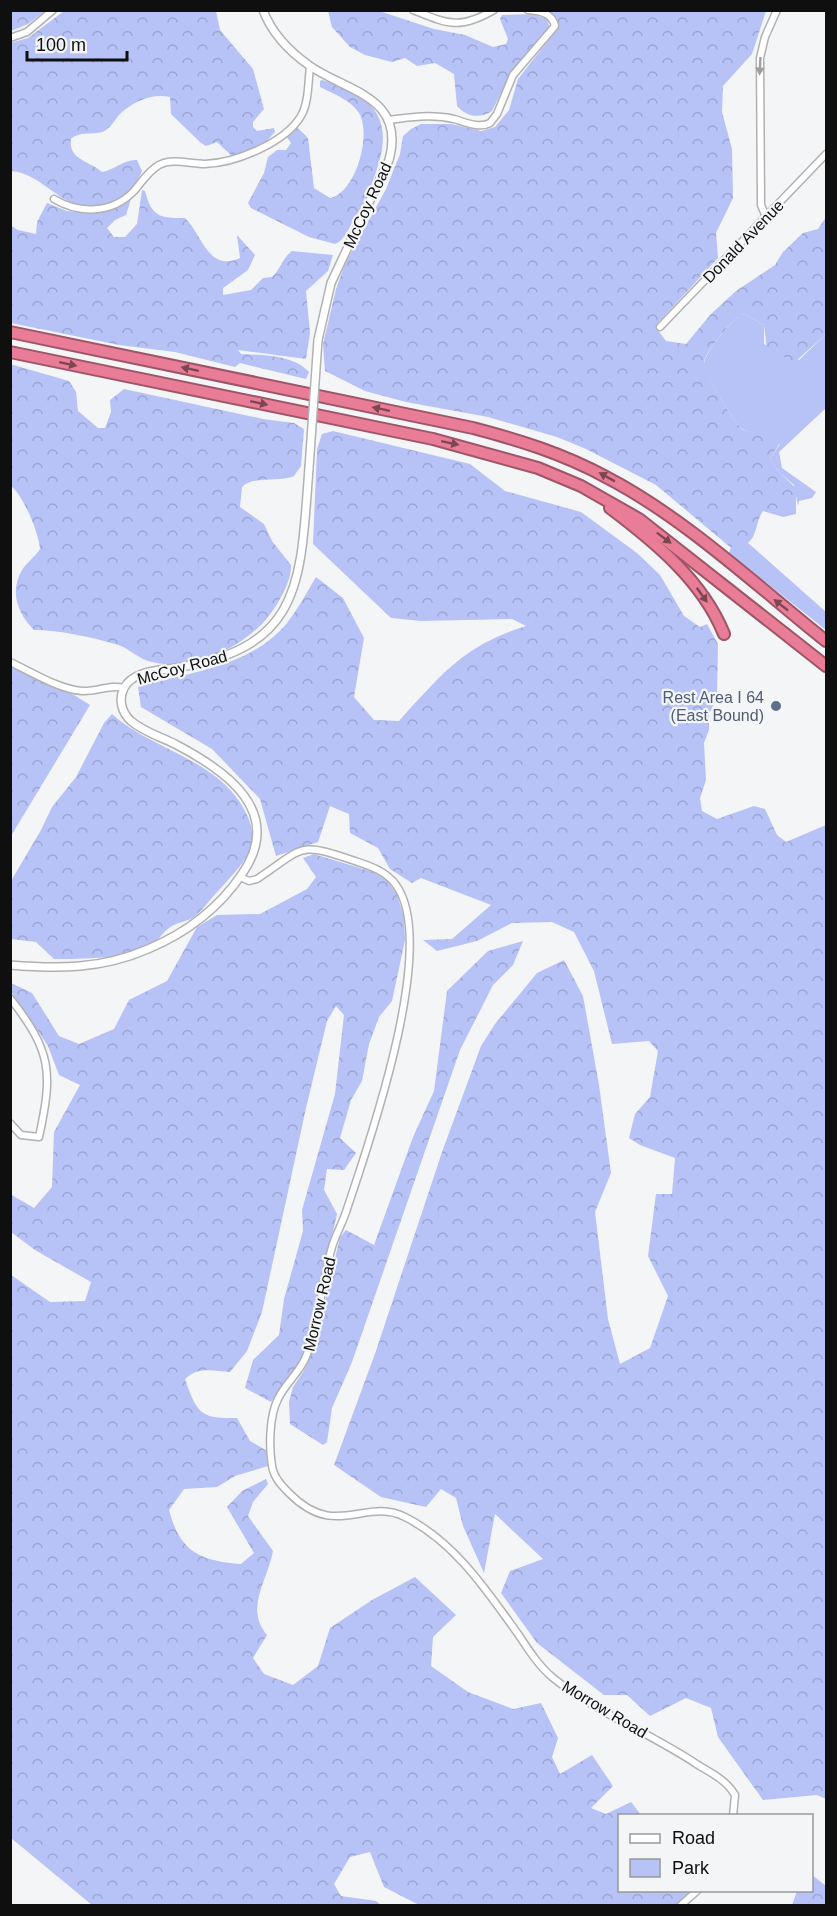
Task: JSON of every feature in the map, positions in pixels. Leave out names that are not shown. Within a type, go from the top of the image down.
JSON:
[{"type":"highway","points":[[10,332],[472,428],[545,450],[608,477],[656,508],[826,641]]},
{"type":"highway","points":[[10,352],[464,446],[538,468],[581,486],[611,502],[664,538],[826,666]]},
{"type":"highway","points":[[581,486],[635,528],[675,564],[706,601],[724,634]]},
{"type":"street","points":[[10,38],[27,32],[53,10]]},
{"type":"street","points":[[263,10],[274,32],[285,45],[310,67],[368,96],[388,120],[419,116],[442,117],[480,125],[490,123],[497,114],[513,75],[555,26],[554,21],[546,14],[528,10]]},
{"type":"street","points":[[413,10],[439,22],[457,24],[477,21],[494,10]]},
{"type":"street","points":[[766,216],[761,205],[759,71],[765,37],[777,10]]},
{"type":"street","points":[[54,199],[78,209],[94,210],[109,207],[128,197],[149,172],[159,165],[169,162],[206,164],[227,161],[257,152],[301,116],[307,98],[310,67]]},
{"type":"street","name":"McCoy Road","points":[[10,965],[87,967],[130,957],[172,937],[196,922],[218,903],[240,878],[255,852],[259,835],[257,818],[250,802],[235,786],[198,757],[129,719],[121,703],[124,688],[141,674],[211,662],[234,653],[255,640],[278,618],[293,592],[301,565],[318,334],[335,272],[389,160],[392,144],[388,120]]},
{"type":"street","name":"Donald Avenue","points":[[660,327],[826,154]]},
{"type":"street","points":[[10,662],[72,690],[87,692],[117,686],[124,688]]},
{"type":"street","name":"Morrow Road","points":[[240,878],[249,881],[257,879],[303,849],[325,850],[372,867],[394,882],[406,911],[409,933],[404,1002],[384,1087],[353,1191],[332,1247],[327,1279],[306,1358],[296,1376],[279,1396],[274,1410],[272,1464],[277,1479],[297,1501],[319,1515],[337,1518],[391,1513],[419,1526],[470,1569],[548,1673],[606,1712],[679,1752],[725,1783],[735,1795],[733,1814]]},
{"type":"street","points":[[10,998],[36,1033],[48,1070],[39,1137],[21,1135],[10,1123]]},
{"type":"street","points":[[680,1905],[696,1892]]},
{"type":"green space","points":[[11,10],[45,11],[28,24],[11,31]]},
{"type":"green space","points":[[64,11],[216,11],[220,30],[253,69],[264,109],[253,122],[253,127],[257,131],[274,128],[275,132],[263,145],[232,156],[217,142],[206,146],[201,143],[171,114],[170,97],[156,96],[130,106],[105,131],[78,135],[71,139],[71,146],[76,156],[102,172],[128,161],[137,160],[142,171],[137,181],[128,193],[114,202],[98,207],[84,207],[71,203],[37,180],[11,171],[10,43],[28,38]]},
{"type":"green space","points":[[328,11],[379,11],[434,29],[465,35],[493,47],[506,44],[508,39],[500,19],[502,15],[532,14],[547,19],[550,29],[511,73],[492,111],[473,116],[457,106],[454,74],[435,63],[417,66],[405,58],[392,62],[365,55],[350,47],[332,27]]},
{"type":"green space","points":[[547,11],[766,11],[752,54],[723,86],[722,112],[732,149],[733,198],[716,233],[718,258],[657,324],[657,329],[666,341],[686,344],[711,314],[736,291],[775,265],[783,252],[803,233],[818,229],[826,217],[826,334],[795,362],[767,349],[764,325],[743,313],[720,336],[704,362],[720,397],[742,429],[752,432],[778,431],[782,433],[781,441],[770,459],[779,472],[799,491],[796,498],[796,514],[783,517],[763,511],[751,540],[740,547],[730,547],[656,485],[586,449],[557,437],[488,417],[406,402],[365,391],[325,371],[323,344],[336,289],[345,264],[386,189],[400,154],[403,136],[421,124],[451,124],[481,131],[495,127],[509,110],[518,79],[558,28],[557,19]]},
{"type":"green space","points":[[322,80],[355,93],[367,102],[376,112],[383,137],[376,172],[368,194],[345,235],[335,244],[309,237],[251,208],[248,203],[264,173],[268,157],[277,150],[286,150],[291,143],[286,136],[297,127],[308,138],[314,188],[330,198],[339,194],[347,186],[359,162],[364,134],[363,122],[351,104],[320,87]]},
{"type":"green space","points":[[142,190],[145,191],[151,206],[158,214],[185,218],[213,256],[229,261],[240,258],[237,235],[255,255],[248,270],[223,288],[223,295],[251,290],[263,278],[272,277],[292,251],[333,255],[328,271],[306,291],[310,333],[306,359],[238,350],[241,354],[277,357],[295,362],[309,372],[306,379],[240,363],[235,367],[175,352],[119,345],[11,323],[10,225],[18,230],[36,234],[37,222],[47,203],[67,211],[87,213],[117,208],[131,199],[126,215],[115,220],[107,228],[114,237],[125,237],[137,224]]},
{"type":"green space","points":[[743,313],[764,325],[764,344],[799,360],[826,334],[826,408],[779,452],[782,468],[816,492],[812,498],[799,501],[798,506],[794,485],[779,472],[770,459],[780,444],[741,428],[732,417],[704,364],[720,336]]},
{"type":"green space","points":[[10,364],[69,381],[76,392],[78,411],[98,428],[105,428],[111,412],[110,400],[124,389],[263,419],[294,423],[304,429],[301,466],[294,476],[253,481],[242,487],[240,507],[264,524],[272,541],[291,565],[289,580],[281,597],[261,625],[237,644],[209,658],[179,664],[163,664],[148,661],[120,645],[64,633],[34,630],[28,624],[17,602],[16,586],[22,570],[40,549],[30,515],[11,486]]},
{"type":"green space","points":[[333,431],[470,464],[505,491],[581,512],[637,553],[660,575],[684,616],[700,627],[707,624],[718,644],[717,698],[709,714],[709,730],[704,743],[706,780],[700,798],[702,811],[717,819],[754,806],[765,809],[777,835],[786,842],[826,825],[826,1799],[817,1795],[763,1800],[718,1737],[711,1708],[686,1698],[650,1716],[627,1695],[604,1695],[537,1643],[501,1593],[510,1571],[543,1559],[495,1514],[484,1573],[463,1526],[456,1498],[441,1489],[426,1507],[381,1497],[334,1465],[376,1351],[442,1152],[481,1046],[495,1024],[537,973],[564,960],[583,996],[599,1085],[611,1173],[595,1212],[608,1319],[620,1364],[650,1348],[668,1296],[648,1256],[656,1194],[672,1194],[675,1158],[640,1145],[629,1138],[635,1114],[650,1097],[658,1051],[649,1041],[612,1044],[594,971],[574,932],[552,922],[512,923],[477,941],[437,951],[423,940],[452,939],[491,905],[421,878],[412,883],[390,869],[378,848],[350,833],[349,814],[330,806],[318,842],[276,856],[260,799],[212,749],[141,707],[138,687],[218,666],[237,659],[272,638],[291,618],[316,577],[343,598],[364,638],[354,697],[374,720],[399,721],[441,676],[469,652],[504,634],[526,626],[512,619],[421,621],[391,618],[313,544],[317,449],[322,434]]},
{"type":"green space","points":[[747,542],[826,612],[826,630],[729,553],[731,547]]},
{"type":"green space","points":[[11,666],[74,695],[90,705],[11,836]]},
{"type":"green space","points":[[112,714],[128,726],[214,775],[229,788],[248,818],[252,830],[252,841],[244,861],[201,911],[191,919],[172,926],[153,944],[131,953],[118,955],[54,959],[36,942],[11,939],[11,881],[52,807],[76,777],[104,723]]},
{"type":"green space","points":[[314,854],[373,872],[387,881],[397,894],[404,918],[405,940],[392,1001],[379,1017],[369,1044],[362,1081],[351,1100],[340,1138],[356,1153],[344,1170],[327,1169],[324,1190],[337,1214],[306,1349],[296,1370],[271,1402],[245,1388],[253,1360],[279,1335],[284,1299],[303,1231],[302,1210],[335,1094],[344,1015],[336,1006],[327,1021],[262,1312],[247,1351],[230,1372],[200,1371],[185,1379],[193,1400],[202,1412],[215,1417],[237,1418],[250,1441],[269,1452],[268,1466],[235,1476],[217,1487],[184,1489],[169,1510],[179,1536],[194,1552],[214,1560],[241,1564],[254,1553],[227,1507],[242,1491],[266,1479],[268,1484],[253,1502],[248,1516],[273,1551],[257,1604],[260,1625],[267,1635],[253,1658],[264,1674],[293,1685],[318,1666],[330,1628],[372,1600],[415,1577],[456,1615],[433,1637],[431,1666],[468,1692],[513,1709],[541,1703],[558,1738],[552,1757],[560,1774],[592,1755],[613,1786],[591,1808],[606,1814],[631,1802],[640,1814],[618,1814],[618,1892],[692,1892],[677,1906],[419,1905],[384,1887],[370,1852],[350,1857],[334,1884],[341,1896],[376,1901],[381,1905],[92,1905],[11,1838],[11,1275],[50,1302],[85,1301],[91,1282],[35,1250],[11,1232],[10,1194],[34,1208],[52,1187],[54,1132],[80,1085],[59,1075],[48,1046],[11,991],[11,983],[32,993],[59,1036],[79,1044],[114,1029],[129,1000],[167,981],[197,927],[217,915],[260,914],[307,889],[316,877],[303,858]]},
{"type":"green space","points":[[523,941],[513,965],[493,985],[460,1050],[352,1362],[332,1408],[327,1442],[323,1445],[290,1424],[289,1402],[293,1387],[303,1372],[315,1345],[340,1237],[346,1230],[374,1245],[413,1137],[434,1091],[447,991],[488,951]]},
{"type":"green space","points":[[813,1876],[826,1886],[826,1905],[792,1905],[797,1892],[813,1892]]},
{"type":"place","name":"Rest Area I 64 (East Bound)","points":[[776,706]]}]
